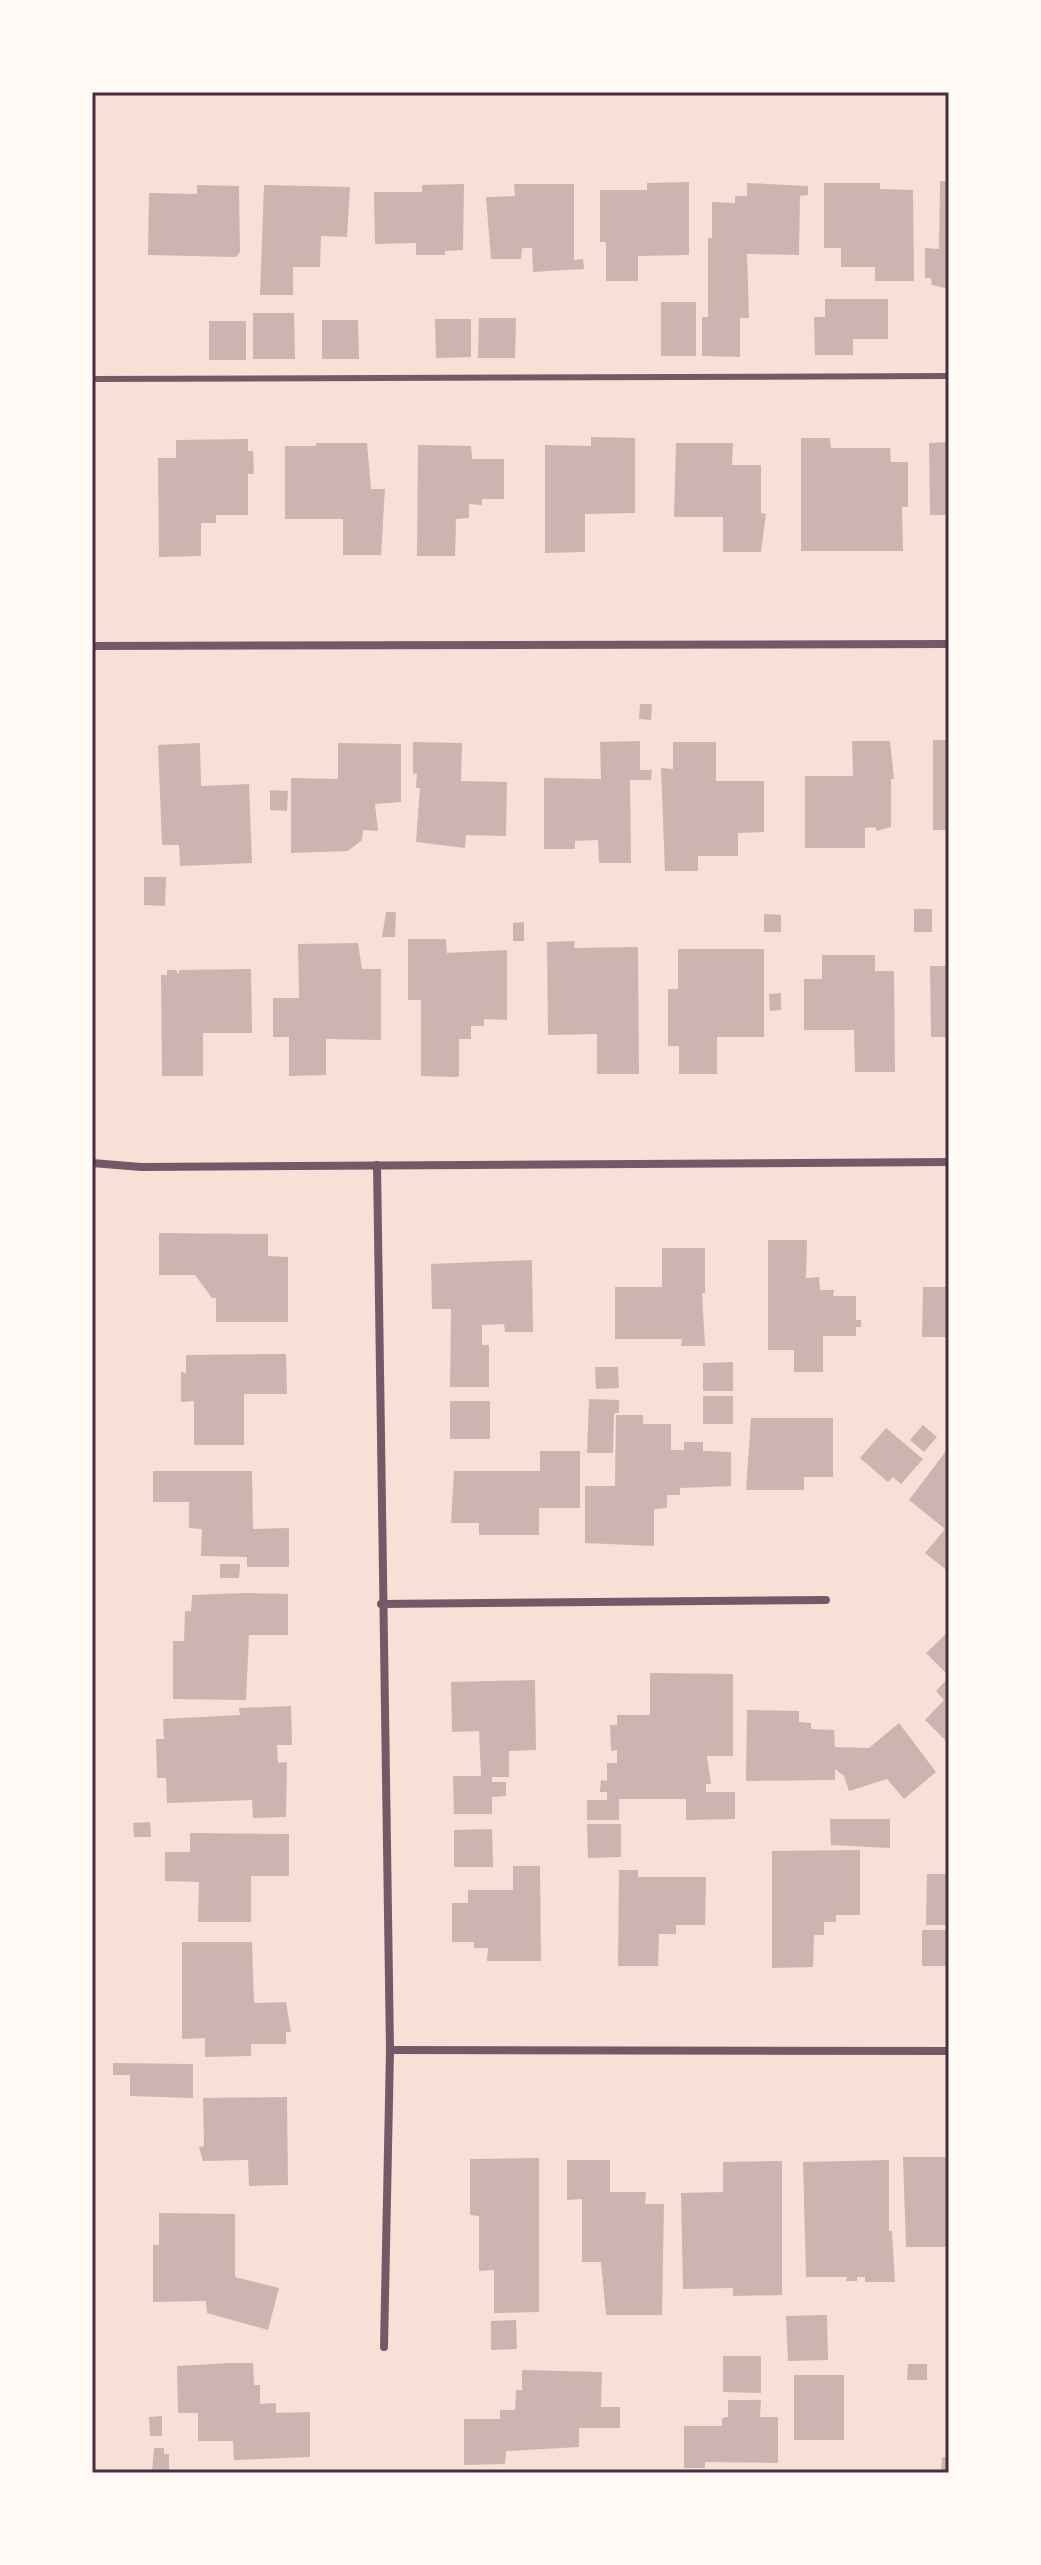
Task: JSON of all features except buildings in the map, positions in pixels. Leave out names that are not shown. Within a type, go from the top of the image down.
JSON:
[{"type":"street","points":[[92,646],[949,644]]},
{"type":"street","points":[[92,1163],[141,1167],[949,1162]]},
{"type":"street","points":[[377,1165],[381,1604],[390,2050],[384,2347]]},
{"type":"street","points":[[381,1604],[826,1600]]},
{"type":"street","points":[[390,2050],[949,2051]]},
{"type":"lane","points":[[92,379],[949,376]]}]
